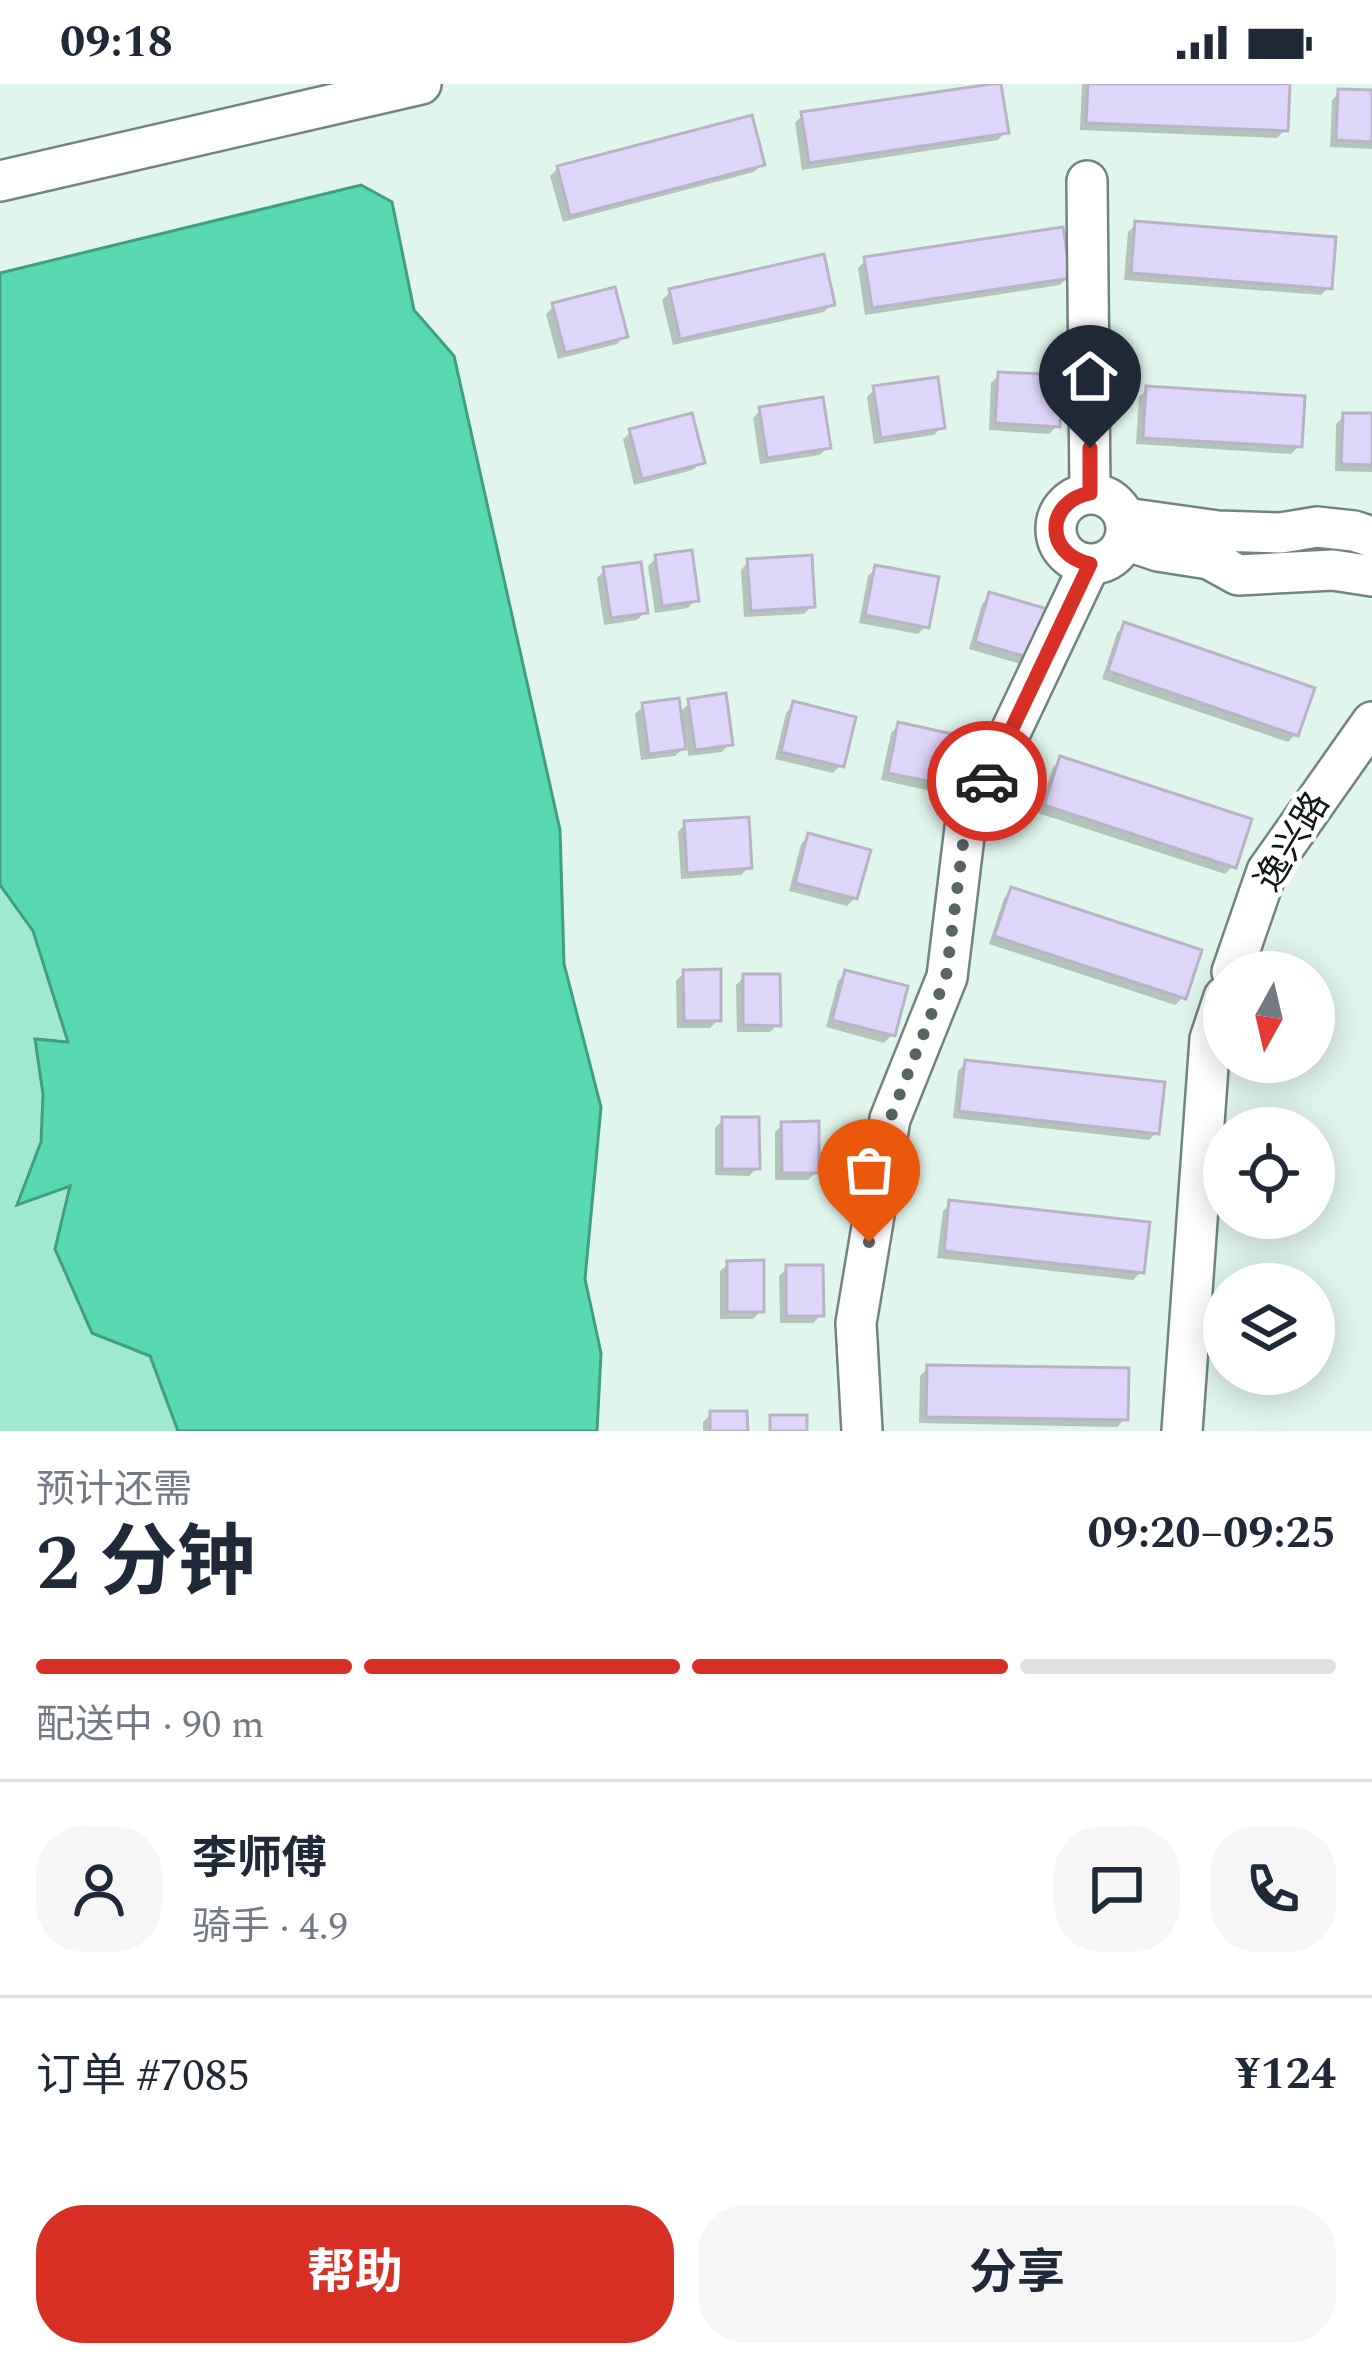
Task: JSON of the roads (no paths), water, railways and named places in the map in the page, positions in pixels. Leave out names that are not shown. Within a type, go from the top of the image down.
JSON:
[{"type":"street","points":[[0,181],[421,84]]},
{"type":"street","points":[[1087,181],[1090,493]]},
{"type":"street","points":[[1125,529],[1111,558],[1090,564],[1068,556],[1060,546],[1056,523],[1068,502],[1090,493],[1112,500],[1125,529],[1158,550],[1209,559],[1238,575],[1334,570],[1372,576]]},
{"type":"street","points":[[1125,529],[1281,533],[1317,527],[1372,537]]},
{"type":"street","points":[[862,1431],[856,1324],[882,1165],[890,1119],[946,977],[965,828],[1090,564]]},
{"type":"street","name":"逸兴路","points":[[1239,951],[1267,871],[1372,722]]},
{"type":"street","points":[[1182,1431],[1207,1083]]}]
